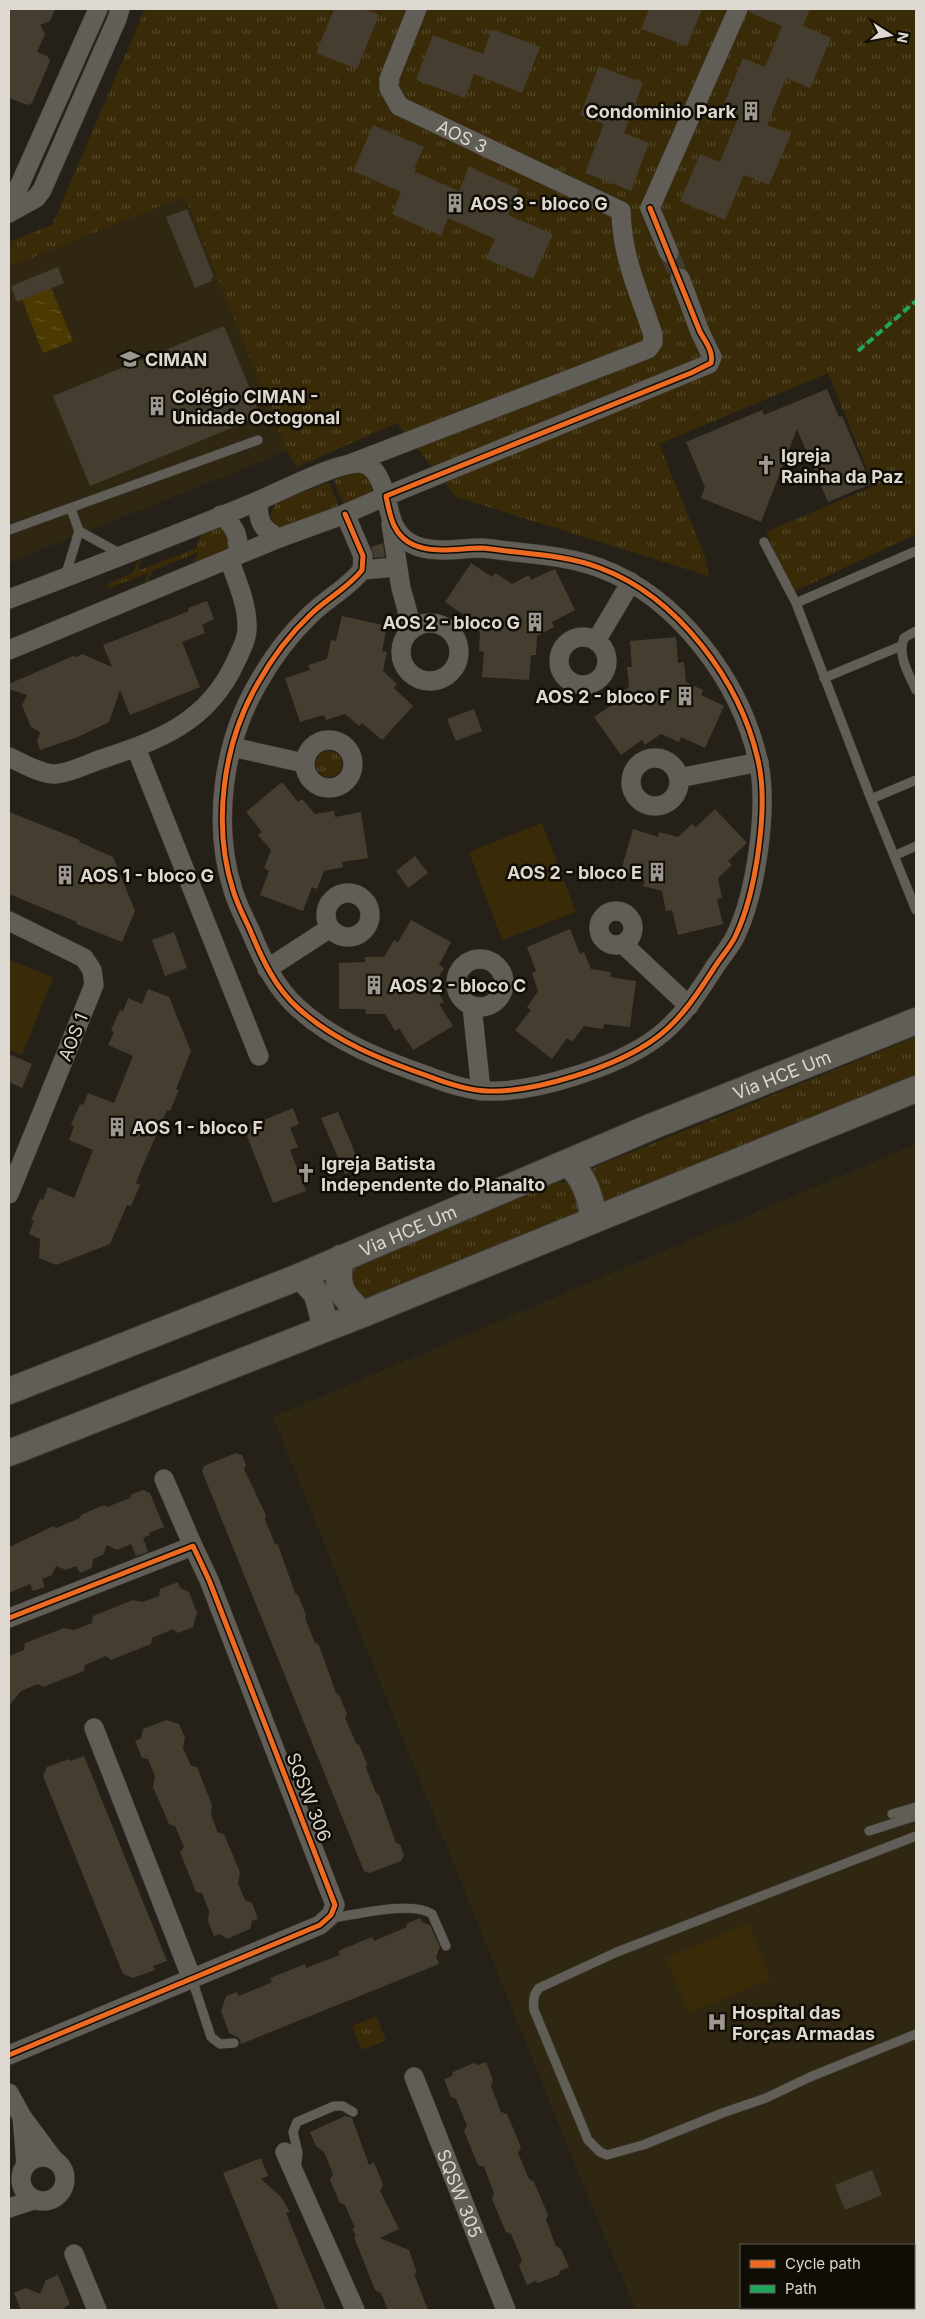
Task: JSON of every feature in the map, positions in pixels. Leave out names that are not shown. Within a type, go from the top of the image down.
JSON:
[{"type":"main road","name":"Via HCE Um","points":[[9,1391],[301,1276],[652,1126],[916,1021]]},
{"type":"main road","points":[[9,1453],[363,1314],[916,1089]]},
{"type":"main road","points":[[566,1163],[580,1176],[592,1210],[593,1220]]},
{"type":"main road","points":[[341,1258],[338,1276],[341,1290],[348,1302],[363,1314]]},
{"type":"main road","points":[[301,1276],[317,1294],[326,1328]]},
{"type":"street","points":[[9,209],[98,9]]},
{"type":"street","points":[[9,213],[36,198],[42,190],[120,9]]},
{"type":"street","name":"AOS 3","points":[[417,9],[389,79],[389,88],[399,106],[621,211]]},
{"type":"street","points":[[669,253],[650,208],[738,9]]},
{"type":"street","points":[[351,464],[648,349],[653,342],[653,335],[629,268],[622,231],[621,211],[650,208]]},
{"type":"street","points":[[9,650],[279,538],[345,514],[709,364],[712,356],[700,332],[680,278]]},
{"type":"street","points":[[9,599],[258,501],[344,464],[360,463],[376,472],[386,496],[397,567],[412,628]]},
{"type":"street","points":[[258,501],[260,522],[267,532],[279,538]]},
{"type":"street","points":[[345,514],[363,556],[362,570]]},
{"type":"street","points":[[9,757],[46,773],[54,774],[136,748],[172,732],[201,712],[219,690],[233,668],[244,642],[247,625],[234,557],[237,532],[232,524],[221,515]]},
{"type":"street","points":[[391,522],[400,535],[412,545],[437,550],[483,548],[544,555],[599,568],[631,582],[679,618],[714,661],[739,702],[759,762],[762,824],[753,882],[735,936],[689,1006],[656,1038],[611,1062],[560,1080],[519,1090],[481,1091],[447,1083],[403,1068],[346,1043],[298,1008],[266,969],[232,889],[222,830],[225,774],[232,747],[255,687],[281,646],[312,613],[362,570],[397,567]]},
{"type":"street","points":[[596,641],[631,582]]},
{"type":"street","points":[[232,747],[304,763]]},
{"type":"street","points":[[136,748],[259,1056]]},
{"type":"street","points":[[679,778],[759,762]]},
{"type":"street","name":"AOS 1","points":[[9,921],[84,958],[92,970],[94,985],[9,1194]]},
{"type":"street","points":[[266,969],[330,928]]},
{"type":"street","points":[[622,944],[689,1006]]},
{"type":"street","points":[[472,1006],[481,1091]]},
{"type":"street","name":"SQSW 306","points":[[164,1479],[213,1589],[330,1888],[335,1905],[328,1919]]},
{"type":"street","points":[[9,1618],[193,1546]]},
{"type":"street","points":[[94,1728],[192,1979]]},
{"type":"street","points":[[9,2055],[320,1925],[328,1919]]},
{"type":"street","name":"SQSW 305","points":[[414,2077],[506,2310]]},
{"type":"street","points":[[9,2093],[22,2117],[64,2171],[66,2179],[57,2197],[46,2202],[33,2200],[9,2208]]},
{"type":"street","points":[[22,2117],[19,2170],[21,2183],[28,2196],[33,2200]]},
{"type":"street","points":[[285,2152],[355,2310]]},
{"type":"street","points":[[19,2170],[36,2158],[48,2157],[54,2160]]},
{"type":"street","points":[[74,2254],[97,2310]]},
{"type":"lane","points":[[9,530],[258,440]]},
{"type":"lane","points":[[64,578],[80,532],[71,509]]},
{"type":"lane","points":[[80,532],[122,554]]},
{"type":"lane","points":[[764,542],[796,603],[871,799],[915,905]]},
{"type":"lane","points":[[796,603],[916,551]]},
{"type":"lane","points":[[916,631],[904,638],[901,646],[902,656],[916,690]]},
{"type":"lane","points":[[824,678],[901,646]]},
{"type":"lane","points":[[871,799],[916,780]]},
{"type":"lane","points":[[894,856],[916,846]]},
{"type":"lane","points":[[892,1814],[916,1807]]},
{"type":"lane","points":[[869,1831],[916,1816]]},
{"type":"lane","points":[[916,1836],[617,1952],[539,1988],[534,1994],[533,2001],[534,2010],[588,2140],[600,2152],[607,2155],[643,2145],[725,2112],[766,2098],[810,2077],[916,2034]]},
{"type":"lane","points":[[328,1919],[419,1908],[432,1914],[446,1946]]},
{"type":"lane","points":[[192,1979],[211,2037],[220,2044],[234,2043]]},
{"type":"lane","points":[[295,2174],[298,2153],[293,2132],[297,2122],[334,2106],[343,2106],[353,2112]]},
{"type":"shaded area","name":"CIMAN","points":[[185,195],[287,451],[9,563],[9,267]]},
{"type":"shaded area","points":[[916,1144],[916,2310],[636,2310],[587,2194],[273,1417]]},
{"type":"green space","points":[[145,9],[916,9],[916,534],[793,592],[766,532],[874,486],[828,373],[659,444],[705,557],[709,576],[456,497],[397,423],[297,467],[287,451],[185,196],[9,267],[9,242],[52,225]]},
{"type":"green space","points":[[358,471],[364,472],[373,488],[367,495],[344,505],[334,480]]},
{"type":"green space","points":[[329,482],[339,507],[283,528],[273,524],[270,515],[276,503]]},
{"type":"green space","points":[[219,527],[227,530],[230,549],[193,566],[198,552],[152,571],[147,585],[144,586],[148,573],[109,588],[107,584],[133,573],[139,559],[141,558],[137,571],[196,548],[201,534]]},
{"type":"green space","points":[[329,751],[338,755],[342,764],[338,773],[329,777],[320,773],[316,764],[320,755]]},
{"type":"green space","points":[[542,823],[576,912],[502,940],[469,852]]},
{"type":"green space","points":[[9,960],[53,977],[22,1055],[9,1050]]},
{"type":"green space","points":[[916,1037],[916,1079],[605,1204],[592,1168]]},
{"type":"green space","points":[[557,1182],[571,1183],[582,1206],[578,1213],[367,1300],[354,1292],[351,1272],[359,1262]]},
{"type":"green space","points":[[748,1924],[771,1979],[689,2013],[666,1958]]},
{"type":"green space","points":[[376,2016],[386,2040],[362,2050],[352,2026]]},
{"type":"green space","points":[[758,2309],[904,2310],[758,2310]]},
{"type":"water","points":[[51,288],[73,341],[43,353],[22,299]]},
{"type":"building","points":[[9,9],[55,9],[50,21],[40,25],[45,34],[37,52],[47,56],[50,61],[32,103],[27,105],[9,98]]},
{"type":"building","points":[[334,9],[364,9],[379,15],[357,69],[316,53]]},
{"type":"building","points":[[649,9],[702,9],[687,46],[641,29]]},
{"type":"building","name":"Condominio Park","points":[[749,9],[810,9],[803,26],[831,38],[810,88],[786,78],[767,125],[791,134],[769,185],[744,175],[725,220],[680,201],[700,154],[720,162],[739,115],[722,108],[743,58],[765,67],[782,26],[749,12]]},
{"type":"building","points":[[492,29],[540,47],[522,93],[474,74],[465,98],[416,80],[433,35],[483,54]]},
{"type":"building","points":[[599,66],[643,83],[624,133],[649,143],[631,191],[585,173],[604,124],[580,115]]},
{"type":"building","name":"AOS 3 - bloco G","points":[[373,125],[424,147],[413,171],[459,191],[469,167],[519,189],[508,215],[553,234],[533,279],[486,259],[495,239],[448,218],[441,236],[392,214],[401,192],[353,171]]},
{"type":"building","points":[[187,209],[214,277],[211,279],[212,281],[195,288],[166,217]]},
{"type":"building","points":[[58,267],[64,283],[17,302],[11,286]]},
{"type":"building","name":"Colégio CIMAN - Unidade Octogonal","points":[[224,326],[261,416],[90,486],[53,396]]},
{"type":"building","points":[[827,389],[839,417],[842,416],[871,484],[828,502],[797,429],[761,522],[701,498],[705,487],[686,442],[762,410],[764,415]]},
{"type":"building","points":[[383,543],[385,557],[374,558],[371,547]]},
{"type":"building","name":"AOS 2 - bloco G","points":[[471,563],[492,577],[495,573],[512,584],[529,575],[531,580],[555,569],[575,610],[552,622],[554,627],[537,636],[536,655],[531,655],[529,680],[482,677],[484,652],[479,651],[480,632],[464,621],[467,617],[445,602]]},
{"type":"building","points":[[207,601],[214,619],[202,625],[205,633],[182,642],[200,687],[130,715],[120,690],[109,722],[78,737],[40,750],[37,741],[40,732],[31,727],[22,705],[27,695],[9,689],[9,684],[73,656],[76,657],[82,654],[112,667],[103,645],[189,611],[188,608]]},
{"type":"building","points":[[342,616],[387,626],[382,651],[387,652],[383,671],[397,684],[394,688],[413,706],[382,740],[362,723],[359,726],[345,714],[326,720],[324,715],[300,722],[285,678],[310,670],[308,665],[327,659],[331,640],[336,641]]},
{"type":"building","name":"AOS 2 - bloco F","points":[[676,637],[678,663],[684,662],[686,682],[703,690],[701,695],[724,706],[705,748],[681,737],[679,742],[661,734],[645,745],[642,740],[621,755],[594,717],[616,702],[613,698],[629,687],[627,667],[632,667],[630,641]]},
{"type":"building","points":[[474,709],[482,731],[456,741],[447,719]]},
{"type":"building","points":[[282,782],[298,802],[302,799],[315,814],[334,811],[335,817],[361,812],[368,858],[342,862],[343,867],[324,871],[317,889],[312,887],[303,911],[260,895],[269,871],[264,868],[271,850],[258,835],[262,832],[246,812]]},
{"type":"building","name":"AOS 2 - bloco E","points":[[715,809],[747,843],[728,861],[732,865],[718,878],[722,898],[717,899],[723,924],[678,935],[672,910],[666,911],[662,891],[643,886],[645,881],[620,874],[633,829],[658,837],[659,832],[678,837],[692,824],[696,827]]},
{"type":"building","name":"AOS 1 - bloco G","points":[[9,812],[80,840],[79,842],[113,857],[135,911],[122,942],[9,894]]},
{"type":"building","points":[[415,856],[428,873],[408,888],[396,871]]},
{"type":"building","name":"AOS 2 - bloco C","points":[[411,920],[451,942],[439,965],[444,968],[434,985],[444,1002],[439,1004],[453,1026],[413,1050],[399,1028],[395,1031],[385,1014],[366,1014],[365,1009],[339,1009],[339,963],[365,962],[365,957],[384,957],[394,940],[398,942]]},
{"type":"building","points":[[570,929],[580,954],[584,952],[591,969],[611,972],[610,977],[636,981],[630,1027],[604,1024],[603,1029],[584,1026],[572,1042],[567,1038],[552,1059],[515,1030],[531,1010],[527,1007],[538,991],[532,973],[536,971],[527,947]]},
{"type":"building","points":[[174,932],[187,968],[165,976],[152,940]]},
{"type":"building","name":"AOS 1 - bloco F","points":[[148,989],[169,997],[191,1051],[176,1089],[179,1090],[170,1111],[167,1110],[141,1170],[136,1183],[140,1185],[131,1206],[127,1205],[110,1244],[56,1265],[39,1258],[40,1239],[29,1234],[34,1221],[31,1220],[40,1199],[43,1200],[48,1187],[74,1198],[93,1150],[69,1140],[74,1126],[71,1125],[80,1104],[83,1105],[88,1093],[114,1103],[133,1056],[108,1045],[114,1032],[111,1030],[120,1010],[123,1011],[128,998],[142,1004]]},
{"type":"building","points":[[9,1054],[32,1064],[22,1088],[9,1082]]},
{"type":"building","name":"Igreja Batista Independente do Planalto","points":[[293,1108],[299,1124],[290,1128],[298,1147],[290,1150],[306,1191],[273,1203],[244,1128]]},
{"type":"building","name":"Igreja Batista Independente do Planalto","points":[[338,1112],[361,1167],[345,1174],[321,1118]]},
{"type":"building","points":[[236,1453],[242,1455],[246,1465],[244,1469],[266,1515],[265,1519],[275,1544],[278,1545],[315,1643],[319,1645],[336,1693],[339,1695],[347,1714],[345,1718],[367,1764],[366,1768],[376,1793],[379,1795],[396,1843],[400,1844],[404,1855],[401,1861],[369,1873],[364,1871],[202,1471],[204,1466]]},
{"type":"building","points":[[143,1490],[150,1493],[164,1527],[149,1533],[150,1535],[143,1538],[148,1552],[136,1556],[131,1544],[117,1550],[107,1545],[103,1555],[93,1559],[92,1568],[80,1573],[76,1566],[66,1570],[56,1566],[52,1575],[42,1579],[45,1587],[33,1591],[30,1584],[9,1593],[9,1547],[54,1526],[56,1528],[80,1518],[81,1515],[104,1505],[107,1507],[130,1498],[132,1494]]},
{"type":"building","points":[[178,1582],[180,1588],[189,1592],[197,1613],[193,1627],[178,1633],[173,1629],[152,1638],[151,1644],[111,1660],[106,1656],[85,1665],[84,1671],[43,1687],[38,1684],[21,1691],[9,1706],[9,1656],[24,1650],[25,1643],[64,1628],[74,1630],[92,1623],[93,1616],[133,1600],[142,1602],[159,1596],[160,1589]]},
{"type":"building","points":[[166,1720],[179,1724],[185,1738],[183,1748],[191,1766],[197,1767],[212,1805],[211,1815],[218,1833],[224,1834],[240,1872],[238,1883],[245,1900],[252,1903],[258,1919],[252,1921],[250,1929],[227,1939],[220,1934],[214,1936],[208,1921],[209,1911],[202,1893],[196,1892],[180,1852],[184,1847],[175,1826],[169,1824],[153,1787],[155,1776],[148,1759],[142,1758],[135,1741],[141,1738],[143,1729]]},
{"type":"building","points":[[84,1756],[167,1961],[153,1966],[155,1970],[133,1978],[123,1974],[43,1776],[47,1767]]},
{"type":"building","points":[[420,1918],[422,1922],[430,1925],[440,1947],[436,1957],[439,1964],[241,2044],[239,2038],[229,2033],[221,2011],[226,1996],[237,1992],[239,1996],[272,1982],[270,1978],[305,1964],[306,1968],[340,1955],[338,1951],[372,1937],[374,1941],[407,1927],[406,1924]]},
{"type":"building","points":[[486,2062],[493,2080],[491,2086],[501,2112],[507,2114],[521,2147],[518,2153],[529,2179],[534,2182],[548,2215],[546,2220],[556,2246],[561,2249],[569,2267],[560,2271],[559,2275],[538,2283],[535,2281],[527,2285],[519,2266],[522,2260],[511,2234],[506,2232],[492,2199],[494,2193],[484,2167],[478,2165],[464,2131],[467,2126],[456,2099],[451,2097],[444,2079],[452,2076],[453,2072],[474,2063],[478,2065]]},
{"type":"building","points":[[345,2116],[352,2118],[369,2165],[374,2162],[383,2185],[380,2191],[399,2229],[380,2238],[409,2250],[417,2273],[414,2274],[428,2310],[388,2310],[381,2293],[375,2290],[354,2237],[356,2236],[352,2229],[355,2228],[345,2205],[340,2203],[330,2180],[333,2174],[324,2152],[316,2146],[310,2132]]},
{"type":"building","points":[[261,2158],[268,2176],[261,2179],[281,2197],[290,2212],[286,2213],[326,2310],[279,2310],[223,2173]]},
{"type":"building","points":[[872,2170],[882,2195],[845,2210],[835,2185]]},
{"type":"building","points":[[58,2275],[70,2304],[61,2310],[21,2310],[14,2293],[26,2288],[40,2294],[46,2280]]},
{"type":"tunnel","points":[[669,253],[680,278]]},
{"type":"marked path","points":[[858,351],[916,301]]},
{"type":"cycle path","points":[[345,514],[363,556],[362,570],[316,609],[281,647],[246,706],[236,731],[229,757],[222,811],[227,865],[236,900],[259,952],[276,982],[290,1001],[313,1021],[360,1049],[457,1086],[486,1091],[527,1088],[551,1083],[598,1068],[639,1049],[656,1038],[674,1022],[696,995],[733,941],[749,898],[761,825],[761,779],[758,760],[749,730],[737,701],[721,672],[702,645],[680,621],[655,599],[628,581],[600,568],[559,557],[482,548],[447,550],[422,548],[407,541],[397,531],[391,518],[386,496],[691,373],[711,363],[710,351],[700,332],[650,208]]},
{"type":"cycle path","points":[[9,1618],[193,1546],[209,1580],[335,1905],[331,1915],[320,1925],[9,2055]]},
{"type":"place","name":"Condominio Park","points":[[751,111]]},
{"type":"place","name":"AOS 3 - bloco G","points":[[455,203]]},
{"type":"place","name":"CIMAN","points":[[130,359]]},
{"type":"place","name":"Colégio CIMAN - Unidade Octogonal","points":[[157,406]]},
{"type":"place","name":"Igreja Rainha da Paz","points":[[766,465]]},
{"type":"place","name":"AOS 2 - bloco G","points":[[535,622]]},
{"type":"place","name":"AOS 2 - bloco F","points":[[685,696]]},
{"type":"place","name":"AOS 2 - bloco E","points":[[657,872]]},
{"type":"place","name":"AOS 1 - bloco G","points":[[65,875]]},
{"type":"place","name":"AOS 2 - bloco C","points":[[374,985]]},
{"type":"place","name":"AOS 1 - bloco F","points":[[117,1127]]},
{"type":"place","name":"Igreja Batista Independente do Planalto","points":[[306,1173]]},
{"type":"place","name":"Hospital das Forças Armadas","points":[[717,2022]]}]
